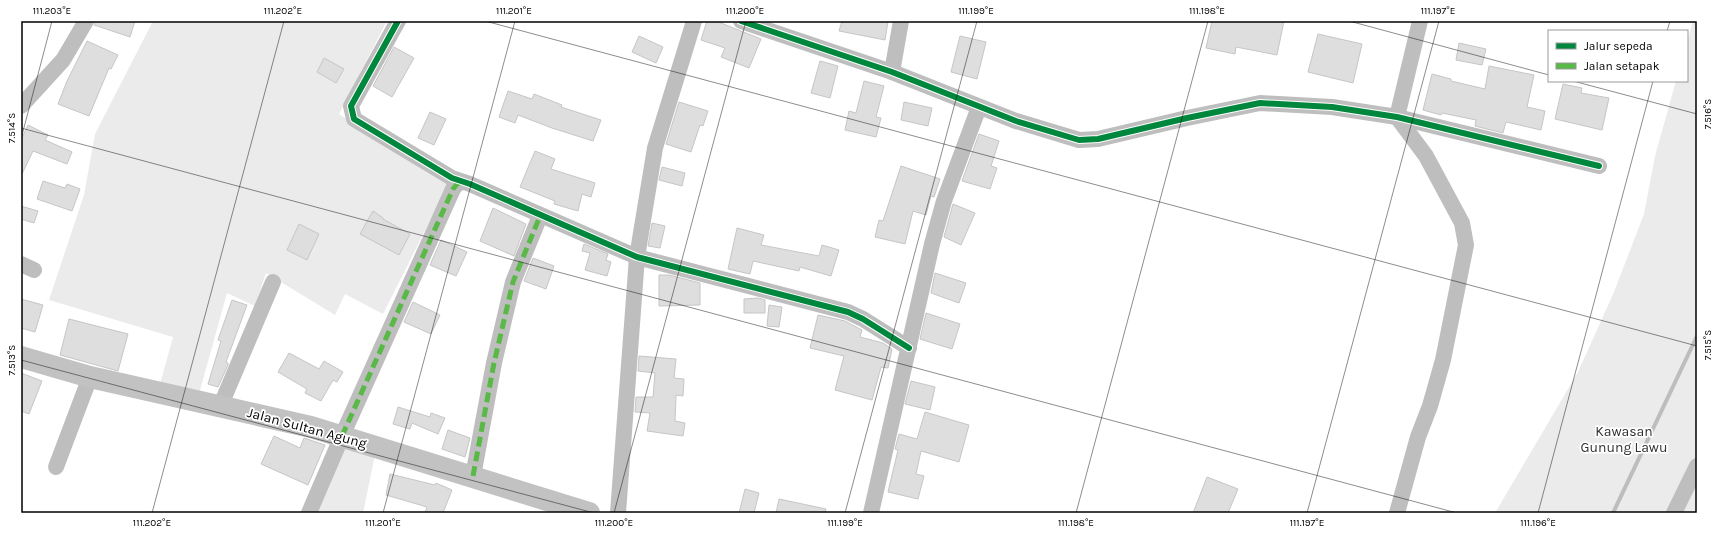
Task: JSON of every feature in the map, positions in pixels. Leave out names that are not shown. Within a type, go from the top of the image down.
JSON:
[{"type":"main road","name":"Jalan Sultan Agung","points":[[21,357],[90,377],[311,427],[589,513]]},
{"type":"street","points":[[21,106],[63,60],[86,21]]},
{"type":"street","points":[[398,21],[351,106],[354,119],[452,178],[470,184],[540,216],[637,257],[848,312],[863,319],[909,348]]},
{"type":"street","points":[[618,513],[637,257],[655,148],[694,21]]},
{"type":"street","points":[[741,21],[892,72],[1016,121],[1079,140],[1098,139],[1260,103],[1332,107],[1397,117],[1599,166]]},
{"type":"street","points":[[892,72],[901,21]]},
{"type":"street","points":[[1397,117],[1420,21]]},
{"type":"street","points":[[871,513],[932,244],[944,201],[979,107]]},
{"type":"street","points":[[1397,117],[1426,156],[1462,223],[1466,245],[1443,360],[1430,406],[1418,437],[1397,513]]},
{"type":"street","points":[[310,513],[342,436],[453,188],[457,184],[463,182]]},
{"type":"street","points":[[473,476],[494,363],[512,282],[540,216]]},
{"type":"street","points":[[220,406],[273,282]]},
{"type":"street","points":[[56,467],[90,377]]},
{"type":"street","points":[[1674,513],[1697,466]]},
{"type":"green space","points":[[153,21],[387,21],[339,114],[449,183],[383,314],[345,294],[335,315],[266,273],[255,306],[227,293],[199,394],[160,384],[173,337],[49,300],[84,195],[95,134]]},
{"type":"green space","name":"Kawasan Gunung Lawu","points":[[1693,21],[1697,21],[1697,513],[1495,513],[1578,372],[1614,292],[1644,214],[1655,156],[1676,82],[1688,82],[1688,38]]},
{"type":"green space","points":[[342,444],[375,455],[363,513],[313,513]]},
{"type":"building","points":[[95,21],[135,21],[130,37],[94,25]]},
{"type":"building","points":[[707,21],[716,21],[761,39],[749,68],[721,57],[725,48],[701,40]]},
{"type":"building","points":[[842,21],[888,21],[885,40],[839,31]]},
{"type":"building","points":[[1212,21],[1284,21],[1277,55],[1236,47],[1235,54],[1206,48]]},
{"type":"building","points":[[1318,34],[1362,44],[1353,83],[1308,72]]},
{"type":"building","points":[[639,36],[663,47],[656,63],[632,52]]},
{"type":"building","points":[[960,36],[986,42],[977,79],[951,72]]},
{"type":"building","points":[[87,41],[118,55],[111,69],[109,68],[89,116],[58,104],[67,81]]},
{"type":"building","points":[[1459,43],[1486,49],[1482,65],[1456,60]]},
{"type":"building","points":[[394,47],[414,58],[392,97],[373,86]]},
{"type":"building","points":[[324,58],[344,69],[336,83],[317,72]]},
{"type":"building","points":[[820,61],[838,66],[830,98],[811,93]]},
{"type":"building","points":[[1489,66],[1534,75],[1527,107],[1545,111],[1541,130],[1506,122],[1503,133],[1475,126],[1476,120],[1442,113],[1441,115],[1423,110],[1432,74],[1451,79],[1451,81],[1485,89]]},
{"type":"building","points":[[864,81],[884,86],[876,117],[881,118],[876,137],[845,130],[849,111],[856,113]]},
{"type":"building","points":[[1563,84],[1582,88],[1581,93],[1609,98],[1602,130],[1555,119]]},
{"type":"building","points":[[508,91],[532,99],[534,94],[562,105],[561,107],[601,120],[593,141],[518,115],[515,123],[499,117]]},
{"type":"building","points":[[679,102],[708,111],[703,126],[700,125],[691,152],[666,144]]},
{"type":"building","points":[[904,102],[932,108],[928,126],[901,120]]},
{"type":"building","points":[[430,112],[446,119],[434,145],[418,138]]},
{"type":"building","points":[[28,125],[48,135],[45,140],[72,152],[67,164],[33,151],[21,176],[21,140]]},
{"type":"building","points":[[979,134],[999,141],[991,166],[997,168],[990,189],[962,181]]},
{"type":"building","points":[[535,151],[555,159],[551,169],[595,183],[591,197],[582,194],[578,211],[554,204],[555,201],[520,187]]},
{"type":"building","points":[[901,166],[940,179],[934,197],[931,196],[926,215],[913,211],[905,244],[875,237],[879,220],[883,221]]},
{"type":"building","points":[[662,167],[685,173],[682,186],[659,180]]},
{"type":"building","points":[[43,181],[65,188],[67,184],[80,189],[72,211],[37,199]]},
{"type":"building","points":[[953,204],[975,213],[961,245],[944,237]]},
{"type":"building","points":[[21,206],[38,211],[34,223],[21,219]]},
{"type":"building","points":[[493,208],[526,224],[514,256],[480,241]]},
{"type":"building","points":[[373,211],[383,219],[410,234],[399,255],[360,234]]},
{"type":"building","points":[[652,223],[665,226],[660,248],[648,246]]},
{"type":"building","points":[[299,224],[319,234],[307,260],[287,250]]},
{"type":"building","points":[[737,228],[764,235],[761,245],[819,256],[822,245],[839,250],[831,276],[800,267],[799,271],[753,261],[750,274],[728,269]]},
{"type":"building","points":[[441,240],[467,252],[456,276],[430,265]]},
{"type":"building","points":[[584,244],[608,254],[606,260],[611,262],[607,276],[585,270],[590,253],[582,251]]},
{"type":"building","points":[[533,258],[554,266],[546,289],[524,281]]},
{"type":"building","points":[[935,273],[966,283],[959,303],[931,293]]},
{"type":"building","points":[[659,275],[669,275],[700,283],[700,305],[659,306]]},
{"type":"building","points":[[758,298],[765,300],[765,313],[744,313],[744,299]]},
{"type":"building","points":[[21,299],[43,305],[35,332],[21,328]]},
{"type":"building","points":[[232,300],[247,305],[226,362],[228,365],[218,387],[208,384],[221,341],[218,340]]},
{"type":"building","points":[[413,302],[440,315],[431,334],[404,322]]},
{"type":"building","points":[[769,305],[782,307],[779,327],[767,326]]},
{"type":"building","points":[[926,313],[960,324],[952,349],[920,339]]},
{"type":"building","points":[[818,315],[845,321],[862,330],[860,337],[883,343],[892,349],[888,368],[881,367],[872,400],[835,390],[844,356],[810,348]]},
{"type":"building","points":[[69,319],[128,334],[118,371],[60,355]]},
{"type":"building","points":[[289,353],[319,369],[324,361],[343,372],[337,382],[333,380],[321,401],[305,393],[307,389],[278,372]]},
{"type":"building","points":[[639,356],[676,359],[674,378],[684,379],[683,396],[676,395],[675,421],[685,423],[683,436],[647,431],[650,413],[635,412],[636,397],[653,397],[655,373],[638,371]]},
{"type":"building","points":[[21,373],[42,381],[29,414],[21,411]]},
{"type":"building","points":[[911,381],[935,387],[930,410],[905,404]]},
{"type":"building","points":[[398,407],[430,417],[431,413],[445,418],[438,434],[412,423],[410,429],[393,424]]},
{"type":"building","points":[[925,412],[969,425],[959,462],[921,451],[916,474],[924,476],[918,499],[888,492],[898,450],[895,449],[899,434],[917,439]]},
{"type":"building","points":[[448,430],[470,438],[465,457],[442,449]]},
{"type":"building","points":[[274,436],[300,448],[304,438],[325,445],[308,485],[261,464]]},
{"type":"building","points":[[390,474],[435,485],[436,483],[452,490],[443,513],[425,513],[427,507],[386,495]]},
{"type":"building","points":[[1207,477],[1238,489],[1228,513],[1193,513]]},
{"type":"building","points":[[745,489],[759,493],[754,513],[739,513]]},
{"type":"building","points":[[779,499],[826,509],[825,513],[776,513]]},
{"type":"waterway","points":[[1613,513],[1697,336]]},
{"type":"marked path","points":[[342,436],[453,189],[457,184],[463,182]]},
{"type":"marked path","points":[[473,476],[494,363],[513,282],[540,216]]},
{"type":"cycle path","points":[[398,21],[351,106],[354,119],[452,178],[470,184],[637,257],[848,312],[863,319],[909,348]]},
{"type":"cycle path","points":[[741,21],[892,72],[1016,121],[1079,140],[1098,139],[1260,103],[1332,107],[1397,117],[1599,166]]}]
